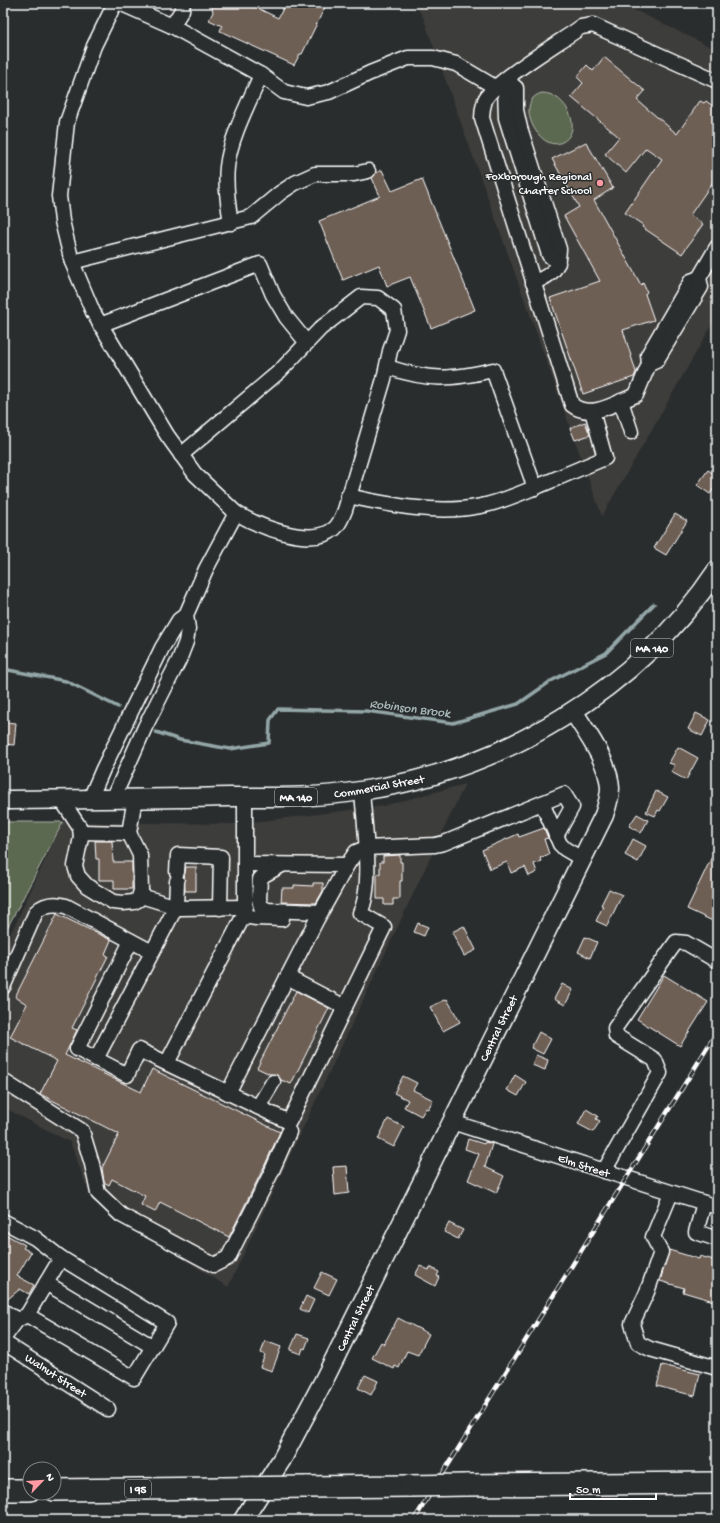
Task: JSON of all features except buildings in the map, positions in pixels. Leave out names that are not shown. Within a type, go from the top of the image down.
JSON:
[{"type":"highway","name":"I 95","points":[[62,1490],[717,1483]]},
{"type":"highway","points":[[3,1490],[22,1490]]},
{"type":"main road","name":"MA 140","points":[[573,711],[622,674],[654,646],[692,605],[717,570]]},
{"type":"main road","name":"Commercial Street","points":[[3,800],[314,796],[362,791],[409,782],[463,766],[510,746],[573,711]]},
{"type":"main road","name":"Central Street","points":[[243,1520],[282,1459],[309,1410],[606,809],[610,794],[610,784],[603,762],[573,711]]},
{"type":"street","points":[[114,3],[94,46],[67,122],[59,196],[62,221],[72,262],[86,298],[100,325],[144,400],[181,455],[195,474],[236,513],[264,527],[300,535],[318,536],[333,530],[339,523],[345,510],[387,367],[390,351],[398,330],[394,310],[378,298],[361,297],[321,328],[280,371],[181,455]]},
{"type":"street","points":[[120,3],[172,26],[261,75],[284,92],[306,97],[328,92],[408,58],[433,58],[456,64],[495,87]]},
{"type":"street","points":[[172,26],[182,10],[183,3]]},
{"type":"street","points":[[717,81],[593,25],[581,27],[510,80],[495,87],[485,100],[482,118],[572,405],[578,410],[597,410],[636,395],[649,364],[648,355],[691,281],[700,278],[717,247]]},
{"type":"street","points":[[231,222],[228,200],[227,167],[233,142],[261,75]]},
{"type":"street","points":[[510,80],[505,88],[506,118],[549,255],[558,263],[548,277],[533,283]]},
{"type":"street","points":[[72,262],[251,218],[280,193],[295,183],[315,174],[354,174],[368,171]]},
{"type":"street","points":[[100,325],[260,264],[273,295],[286,317],[306,343]]},
{"type":"street","points":[[387,367],[421,376],[448,378],[469,376],[493,370],[535,488]]},
{"type":"street","points":[[621,401],[631,432]]},
{"type":"street","points":[[348,496],[385,504],[450,509],[480,506],[512,498],[605,458],[592,411]]},
{"type":"street","points":[[90,799],[103,769],[152,670],[174,628],[179,620],[186,615],[206,569],[236,513]]},
{"type":"street","points":[[113,799],[142,733],[170,679],[186,642],[188,629],[186,615]]},
{"type":"street","points":[[152,670],[170,679]]},
{"type":"street","points":[[131,941],[77,1049],[127,1075],[138,1050],[290,1122],[384,927],[360,913],[365,902],[367,891],[362,791]]},
{"type":"street","points":[[228,1093],[319,915],[356,852],[366,848],[435,845],[444,843],[564,794],[572,807],[556,836]]},
{"type":"street","points":[[167,1063],[245,911],[245,797]]},
{"type":"street","points":[[61,799],[76,820],[81,832],[75,866],[78,876],[83,883],[113,902],[118,903],[134,902],[140,896],[141,859],[129,833],[135,798]]},
{"type":"street","points":[[542,803],[556,836],[562,846],[582,859]]},
{"type":"street","points":[[81,832],[129,833]]},
{"type":"street","points":[[96,1060],[176,908],[178,855],[221,857],[220,908]]},
{"type":"street","points":[[246,864],[347,865]]},
{"type":"street","points":[[282,865],[264,875],[260,879],[259,899],[261,906],[268,910],[319,915]]},
{"type":"street","points":[[140,896],[176,908],[220,908],[245,911],[260,919],[319,915]]},
{"type":"street","points":[[3,987],[36,912],[43,906],[55,904],[66,906],[152,952]]},
{"type":"street","points":[[604,1171],[660,1073],[655,1060],[616,1036],[615,1028],[676,942],[686,943],[717,961]]},
{"type":"street","points":[[288,977],[345,1007]]},
{"type":"street","points":[[3,1081],[82,1131],[92,1164],[98,1193],[121,1216],[214,1265],[228,1258],[271,1173],[289,1132]]},
{"type":"street","points":[[258,1107],[273,1082]]},
{"type":"street","name":"Elm Street","points":[[452,1122],[710,1205]]},
{"type":"street","points":[[671,1192],[653,1237],[661,1252],[647,1292],[632,1324],[638,1343],[650,1349],[717,1368]]},
{"type":"street","points":[[710,1205],[696,1232],[717,1239]]},
{"type":"street","points":[[3,1221],[35,1238],[61,1258],[167,1323],[134,1378],[22,1317],[3,1311]]},
{"type":"street","points":[[3,1340],[22,1317],[46,1283],[61,1258]]},
{"type":"street","points":[[46,1283],[153,1347]]},
{"type":"street","name":"Walnut Street","points":[[3,1340],[108,1409]]},
{"type":"shaded area","name":"Foxborough Regional Charter School","points":[[414,3],[620,3],[717,50],[717,316],[602,516],[423,17]]},
{"type":"shaded area","points":[[465,784],[228,1287],[92,1201],[70,1142],[3,1107],[3,950],[63,822],[237,824],[383,806]]},
{"type":"green space","points":[[542,93],[551,95],[559,100],[566,106],[570,115],[572,123],[571,131],[567,138],[560,143],[552,143],[544,140],[537,133],[532,124],[529,114],[529,105],[534,97]]},
{"type":"green space","points":[[3,822],[63,822],[3,936]]},
{"type":"waterway","name":"Robinson Brook","points":[[156,732],[180,740],[230,749],[269,743],[270,720],[278,709],[366,711],[453,723],[518,704],[551,681],[606,653],[654,604]]},
{"type":"waterway","name":"Robinson Brook","points":[[3,669],[66,681],[118,707]]},
{"type":"railway","points":[[414,1520],[717,1032]]},
{"type":"place","name":"Foxborough Regional Charter School","points":[[600,183]]}]
